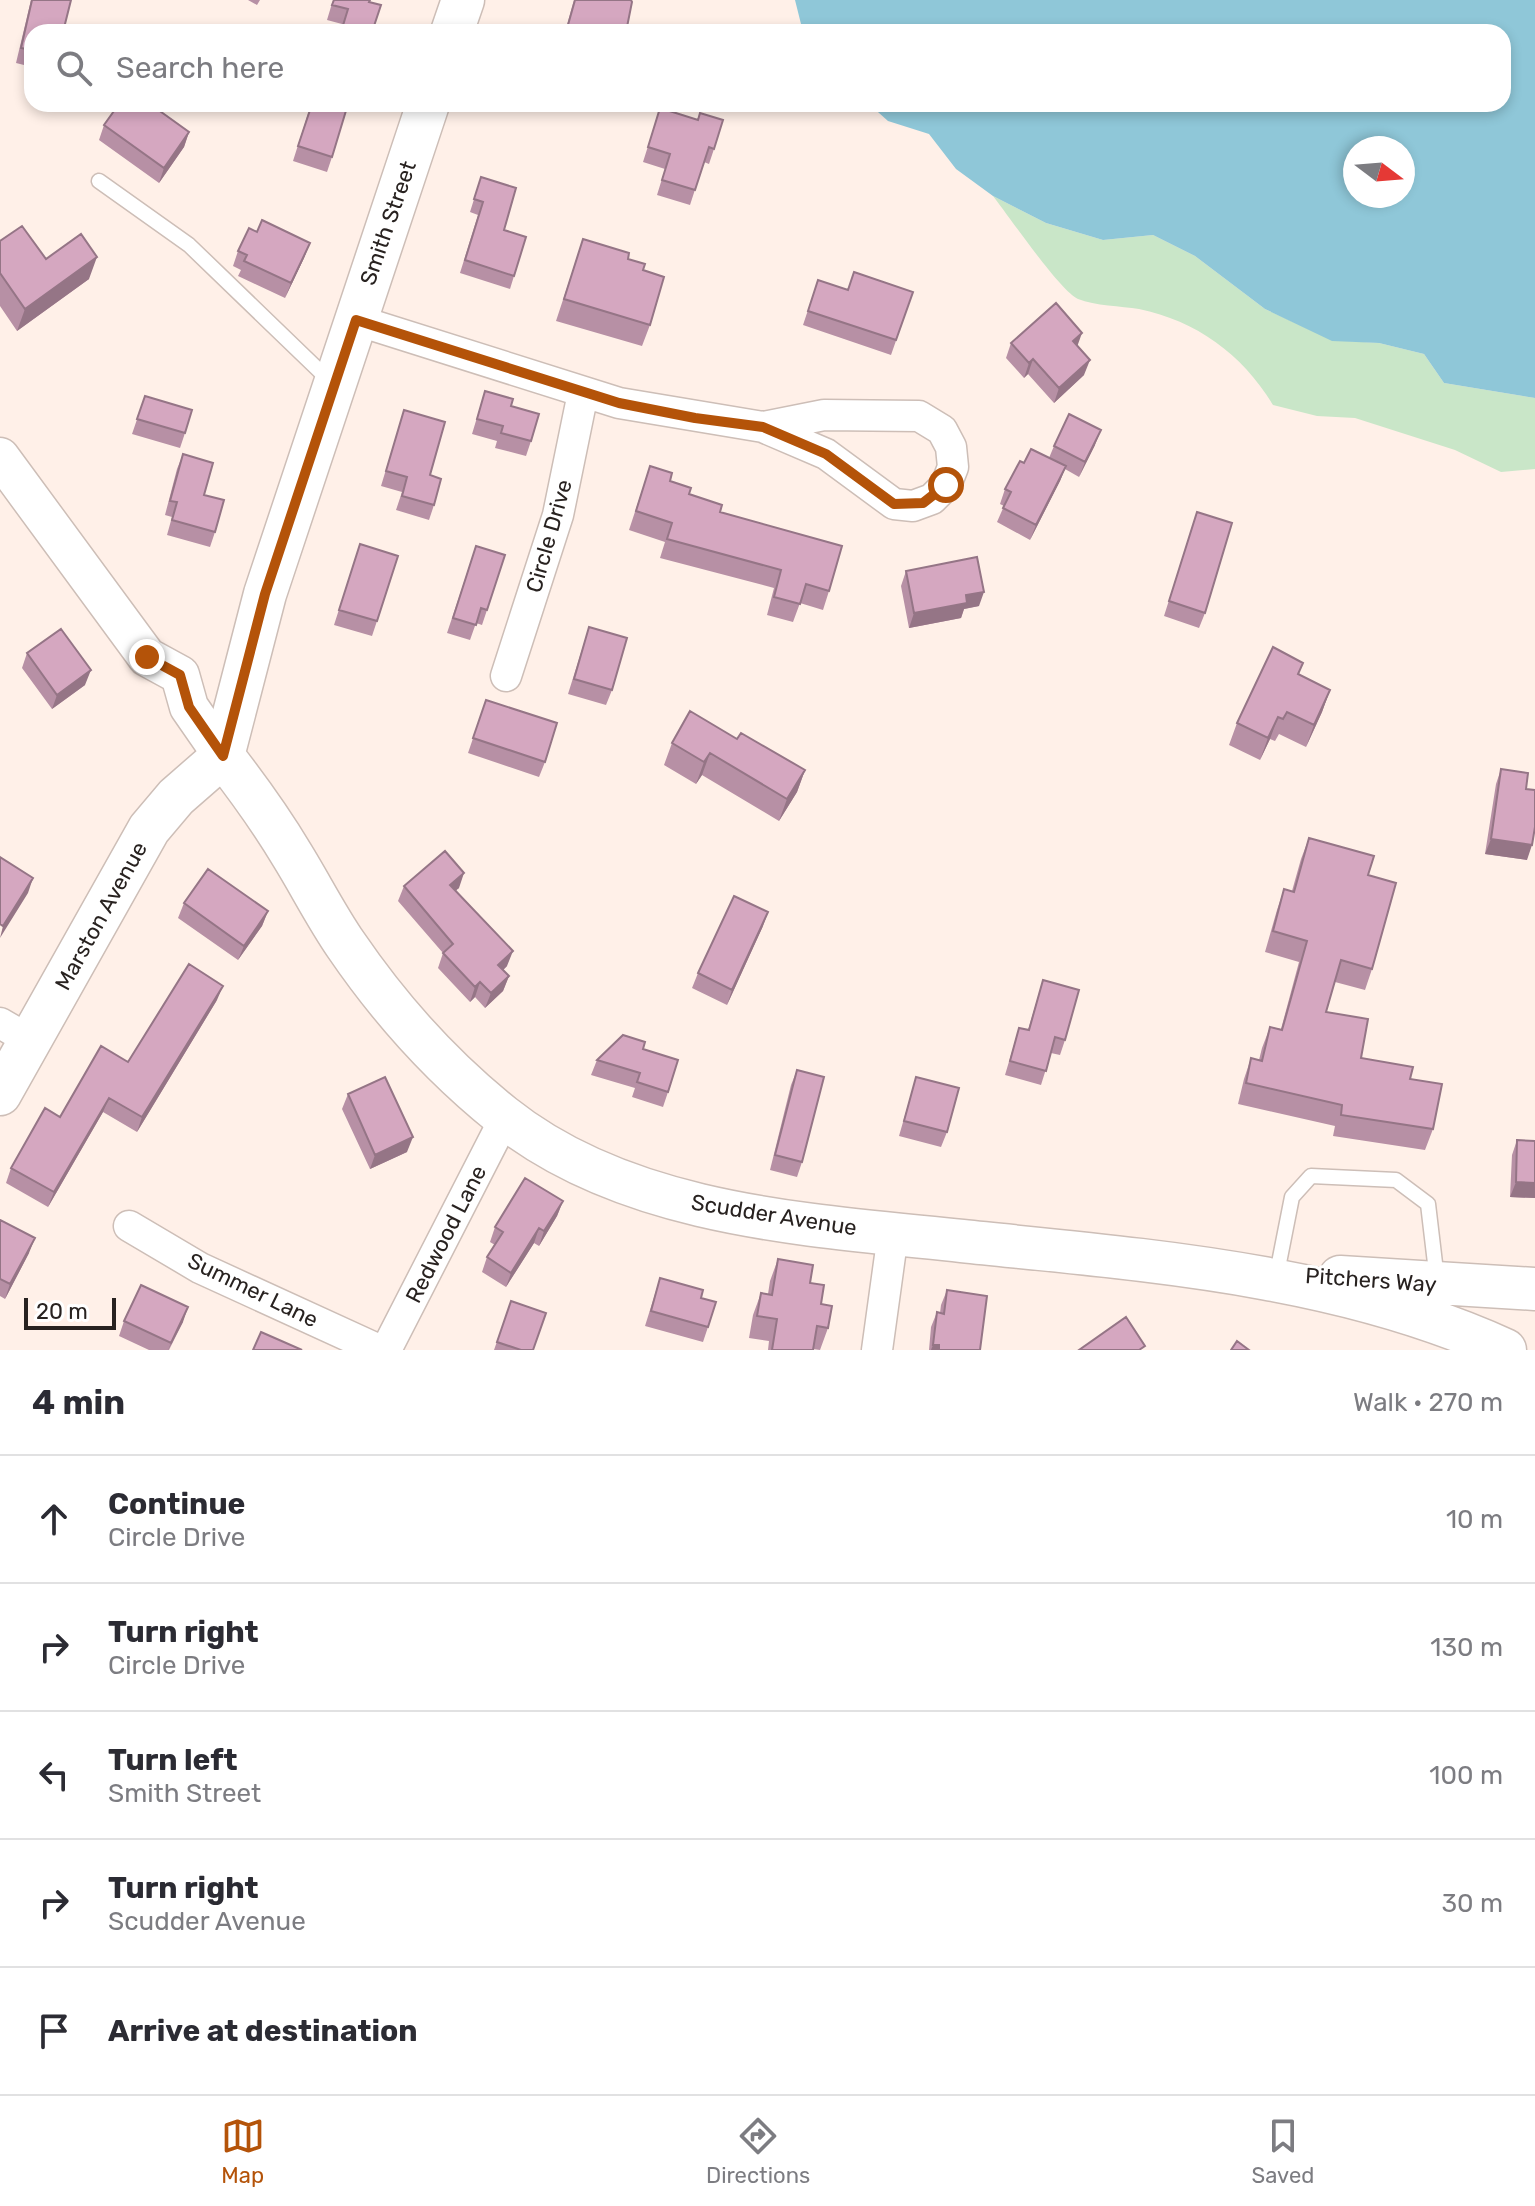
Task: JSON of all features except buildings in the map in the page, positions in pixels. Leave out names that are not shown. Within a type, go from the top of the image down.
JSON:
[{"type":"main road","points":[[455,24],[463,0]]},
{"type":"main road","name":"Smith Street","points":[[223,756],[265,594],[425,112]]},
{"type":"main road","name":"Marston Avenue","points":[[0,1094],[16,1032],[149,829],[176,797],[223,756]]},
{"type":"main road","name":"Scudder Avenue","points":[[223,756],[262,806],[346,945],[430,1050],[505,1118],[574,1160],[704,1207],[893,1234],[1207,1269],[1359,1300],[1505,1350]]},
{"type":"main road","name":"Pitchers Way","points":[[1207,1269],[1535,1289]]},
{"type":"street","points":[[356,320],[583,393],[656,411],[763,427],[826,454],[894,504],[913,506],[932,499],[946,485],[953,467],[951,447],[942,430],[919,416],[824,415],[763,427]]},
{"type":"street","name":"Circle Drive","points":[[506,676],[558,515],[583,393]]},
{"type":"street","name":"Scudder Avenue","points":[[0,457],[147,657],[180,675],[189,707],[223,756]]},
{"type":"street","name":"Redwood Lane","points":[[386,1350],[505,1118]]},
{"type":"street","name":"Summer Lane","points":[[129,1226],[200,1268],[379,1350]]},
{"type":"street","points":[[877,1350],[893,1234]]},
{"type":"lane","points":[[99,181],[189,245],[333,385]]},
{"type":"lane","points":[[1277,1273],[1292,1197],[1311,1176],[1396,1180],[1428,1204],[1438,1284]]},
{"type":"green space","points":[[993,196],[1046,223],[1103,240],[1153,235],[1195,256],[1265,309],[1332,340],[1379,343],[1424,354],[1444,383],[1535,398],[1535,469],[1501,472],[1455,450],[1355,418],[1317,416],[1273,405],[1233,356],[1199,331],[1139,309],[1078,299],[1047,268]]},
{"type":"water","points":[[795,0],[1535,0],[1535,398],[1444,383],[1424,354],[1379,343],[1332,341],[1265,309],[1195,256],[1153,235],[1103,240],[1046,223],[993,196],[956,169],[929,134],[888,121],[878,112],[1511,112],[1511,24],[801,24]]},
{"type":"route","points":[[147,657],[180,675],[189,707],[223,756],[265,594],[356,320],[619,403],[763,427],[826,454],[894,504],[913,506],[923,503],[946,485]]}]
